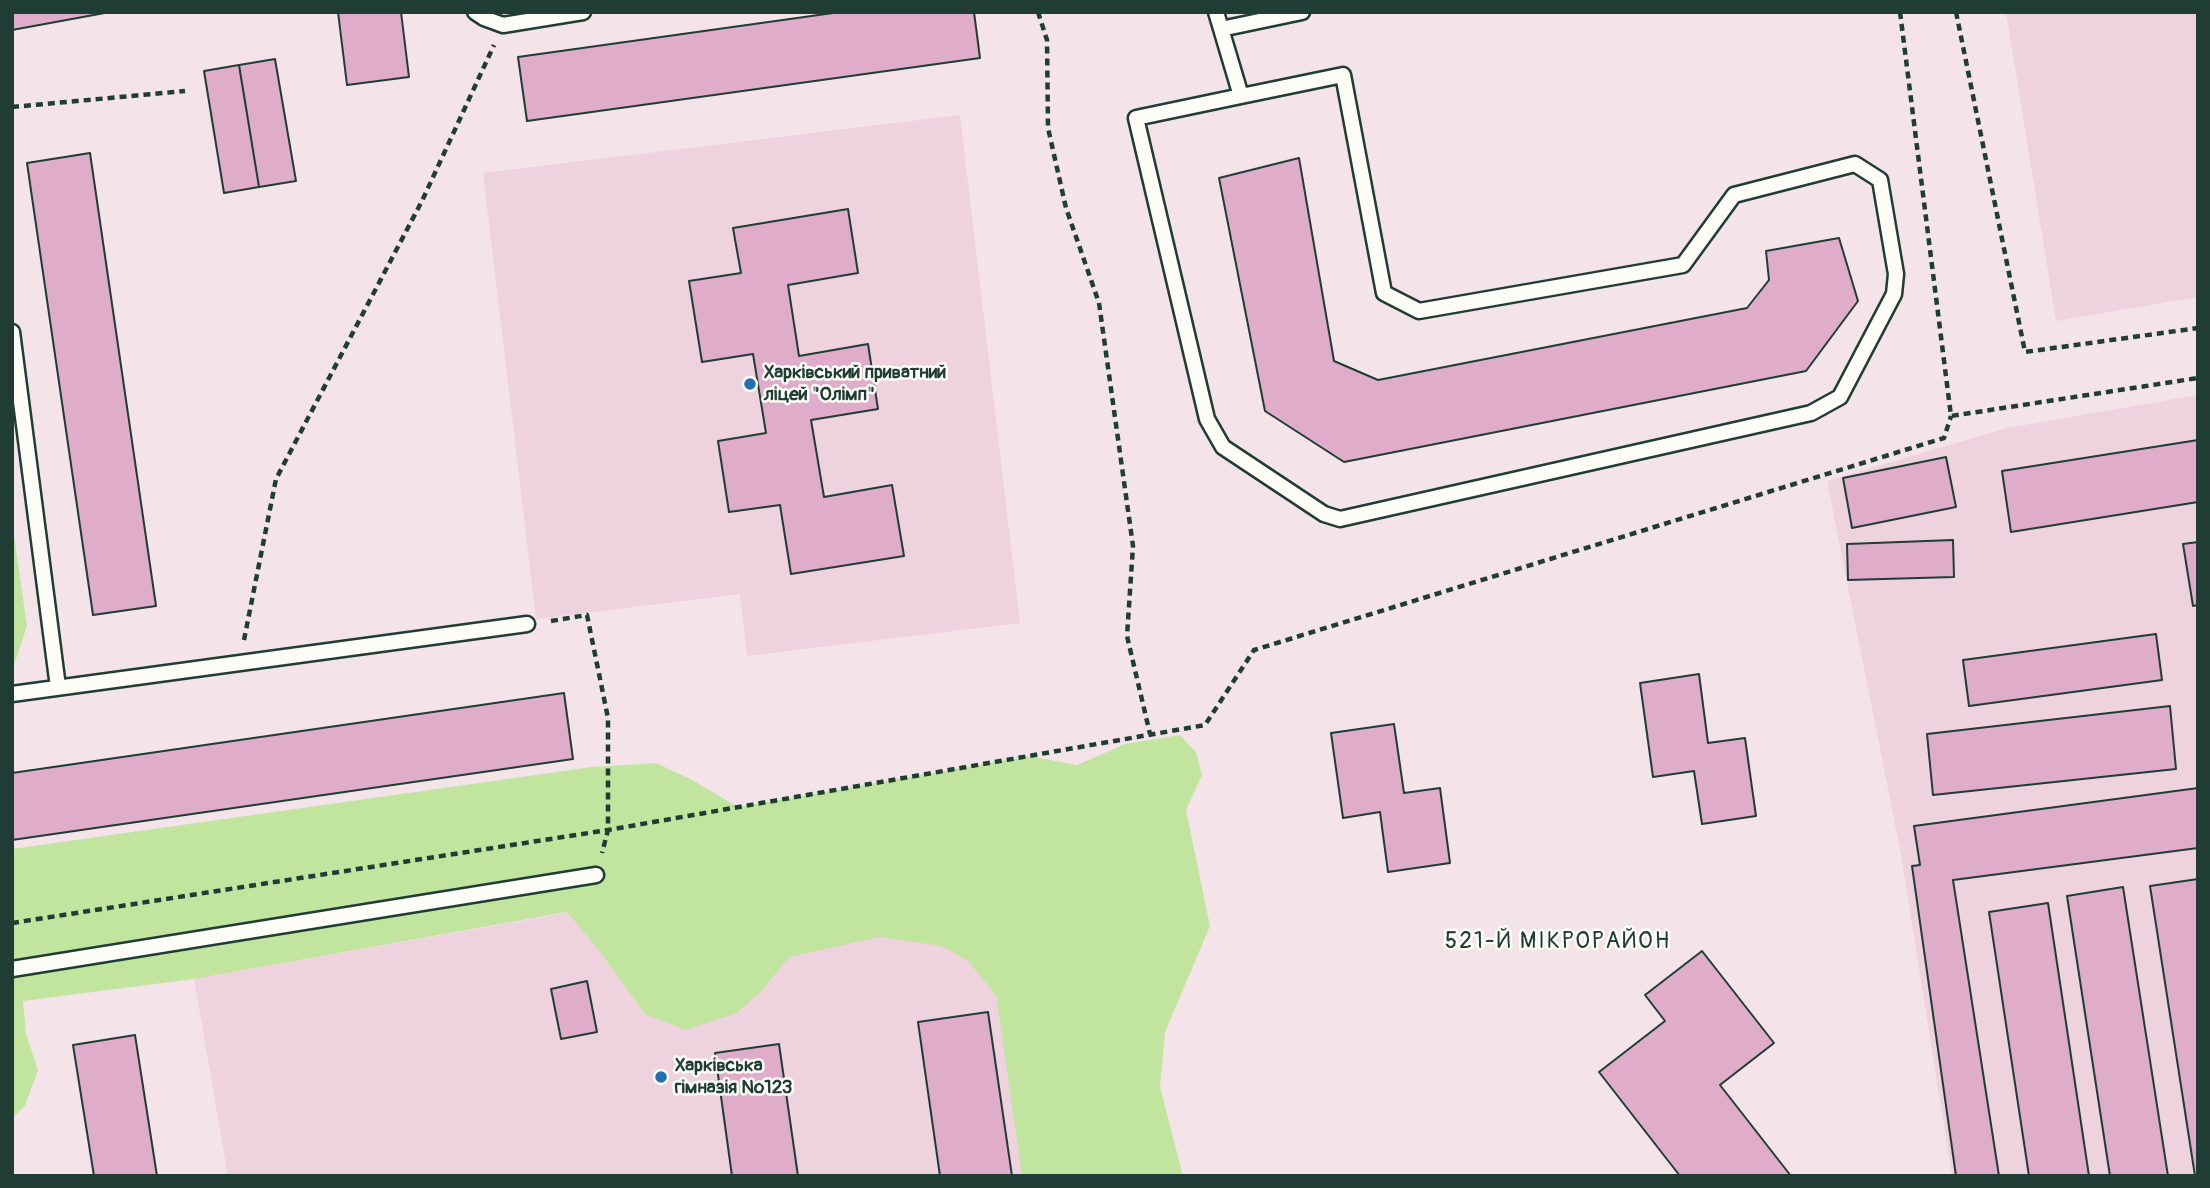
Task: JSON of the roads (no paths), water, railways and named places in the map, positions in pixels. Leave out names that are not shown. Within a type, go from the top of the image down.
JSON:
[{"type":"lane","points":[[475,12],[503,26],[583,12]]},
{"type":"lane","points":[[1216,12],[1241,96]]},
{"type":"lane","points":[[1221,29],[1302,12]]},
{"type":"lane","points":[[1343,75],[1384,293],[1419,311],[1683,264],[1734,195],[1855,164],[1880,180],[1896,274],[1894,294],[1840,397],[1811,413],[1340,519],[1324,514],[1223,447],[1207,419],[1136,118],[1241,96],[1343,75]]},
{"type":"lane","points":[[12,332],[58,687]]},
{"type":"lane","points":[[12,694],[527,624]]},
{"type":"lane","points":[[12,969],[596,874]]},
{"type":"place","name":"Харківський приватний ліцей \"Олімп\"","points":[[750,384]]},
{"type":"place","name":"Харківська гімназія №123","points":[[661,1077]]},
{"type":"district","name":"521-Й МІКРОРАЙОН","points":[[1558,942]]}]
